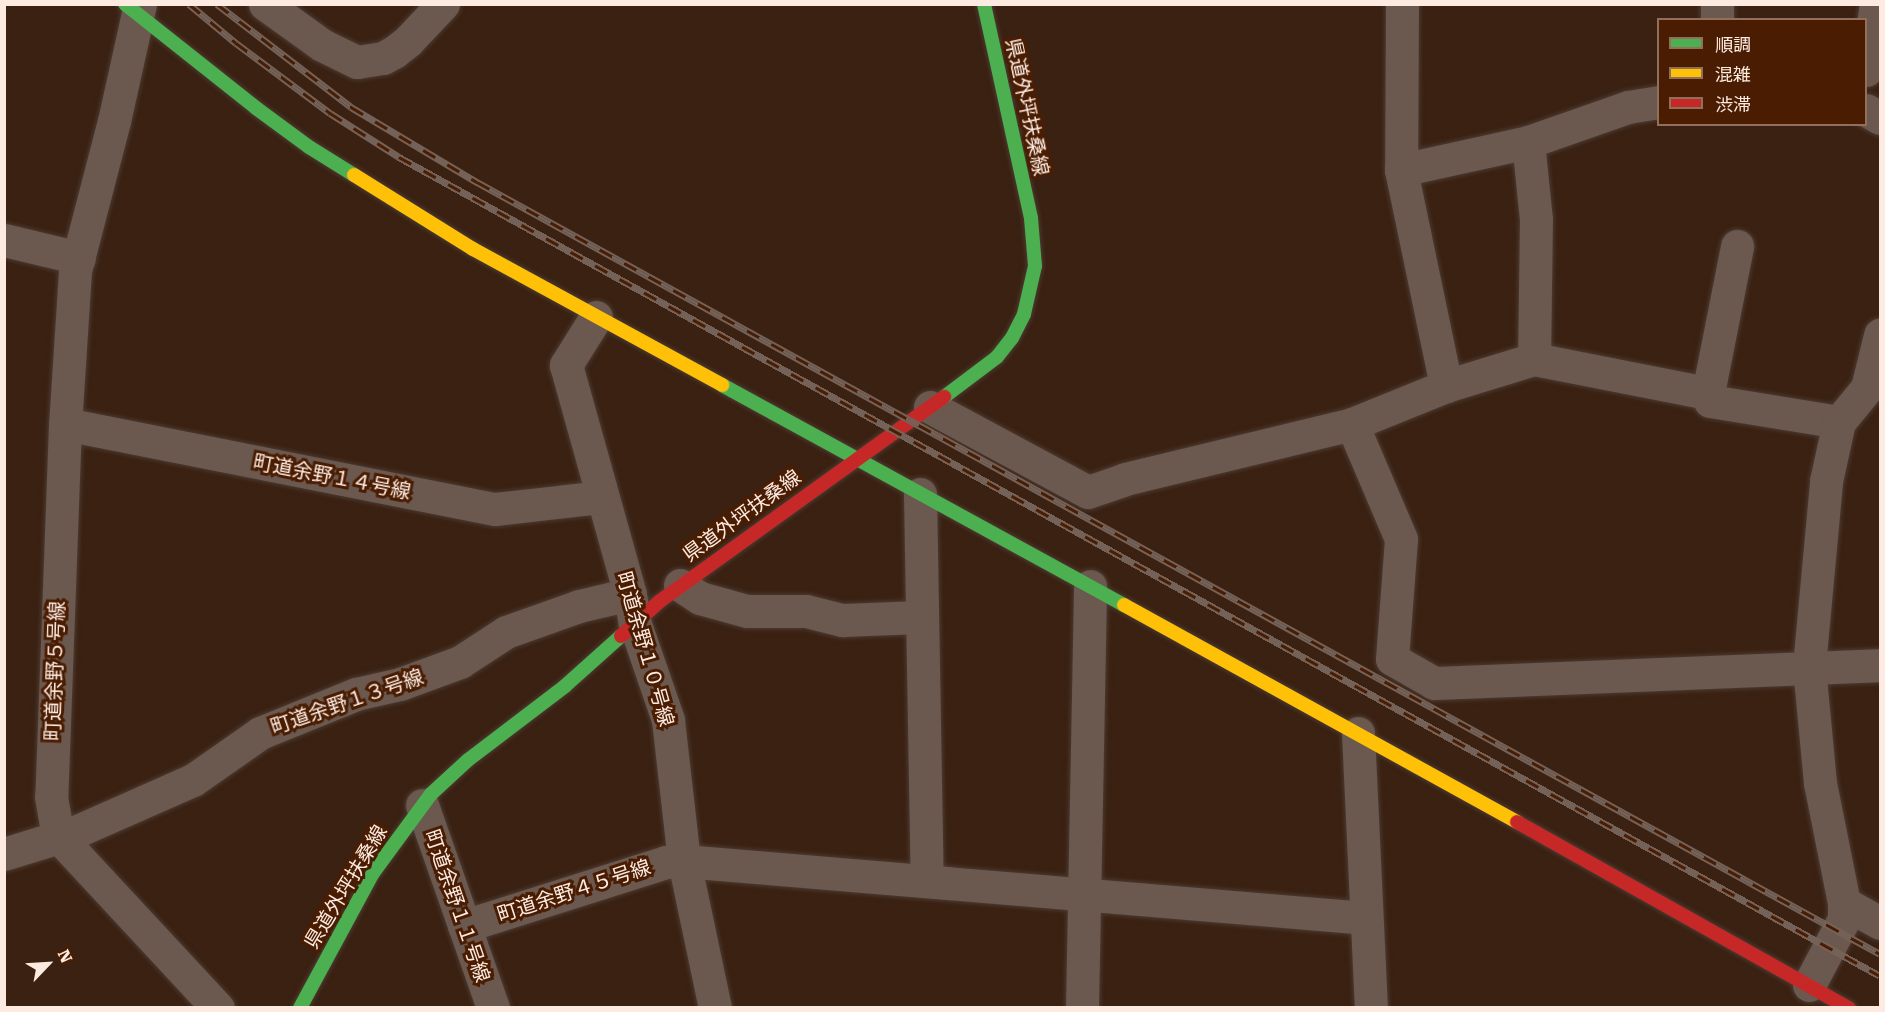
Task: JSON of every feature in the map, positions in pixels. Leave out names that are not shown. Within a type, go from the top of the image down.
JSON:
[{"type":"street","points":[[265,4],[322,45],[357,62],[383,58],[394,52],[408,41],[443,4]]},
{"type":"street","name":"県道外坪扶桑線","points":[[300,1008],[373,873],[422,805],[468,760],[566,686],[633,609],[680,585],[930,408],[997,357],[1012,338],[1024,314],[1035,266],[1031,218],[984,4]]},
{"type":"street","points":[[1402,4],[1401,170],[1446,386]]},
{"type":"street","points":[[1867,63],[1876,4]]},
{"type":"street","points":[[134,8],[309,147],[473,249],[1358,733],[1849,1008]]},
{"type":"street","name":"町道余野５号線","points":[[58,836],[51,797],[65,424],[77,265],[114,121],[134,8]]},
{"type":"street","points":[[1401,170],[1528,142],[1628,107],[1657,102]]},
{"type":"street","points":[[1867,111],[1881,118]]},
{"type":"street","points":[[1528,142],[1536,219],[1534,359]]},
{"type":"street","points":[[4,240],[77,265]]},
{"type":"street","points":[[1737,246],[1708,393],[1710,400],[1839,422]]},
{"type":"street","name":"町道余野１０号線","points":[[596,318],[567,365],[633,609],[668,720],[684,861],[715,1008]]},
{"type":"street","points":[[1809,985],[1844,919],[1844,903],[1820,783],[1809,666],[1826,481],[1839,422],[1867,388],[1881,335]]},
{"type":"street","points":[[930,408],[1088,492],[1125,479],[1352,424],[1446,386],[1534,359],[1708,393]]},
{"type":"street","name":"町道余野１４号線","points":[[65,424],[495,509],[602,497]]},
{"type":"street","points":[[1352,424],[1401,539],[1392,659],[1434,684],[1809,666],[1881,665]]},
{"type":"street","points":[[920,494],[920,617],[927,881]]},
{"type":"street","points":[[680,585],[700,598],[747,611],[806,611],[843,621],[920,617]]},
{"type":"street","points":[[1082,1008],[1086,895],[1090,586]]},
{"type":"street","name":"町道余野１３号線","points":[[4,854],[58,836],[194,780],[260,733],[356,694],[400,684],[460,662],[506,632],[579,606],[633,609]]},
{"type":"street","points":[[1358,733],[1371,1008]]},
{"type":"street","name":"町道余野１１号線","points":[[422,805],[493,1008]]},
{"type":"street","points":[[58,836],[218,1008]]},
{"type":"street","name":"町道余野４５号線","points":[[464,926],[666,862],[684,861],[1365,918]]},
{"type":"street","points":[[1844,903],[1881,923]]},
{"type":"railway","points":[[189,4],[236,43],[330,113],[399,157],[1880,976]]},
{"type":"railway","points":[[217,4],[351,107],[477,182],[1880,954]]},
{"type":"traffic: fast","points":[[125,4],[256,108],[309,147],[354,175]]},
{"type":"traffic: fast","points":[[944,397],[997,357],[1012,338],[1024,314],[1035,266],[1031,218],[984,4]]},
{"type":"traffic: fast","points":[[722,385],[1124,605]]},
{"type":"traffic: fast","points":[[300,1008],[373,873],[431,794],[468,760],[565,686],[621,636]]},
{"type":"traffic: slow","points":[[354,175],[473,249],[722,385]]},
{"type":"traffic: slow","points":[[1124,605],[1517,822]]},
{"type":"traffic: jam","points":[[621,636],[660,601],[944,397]]},
{"type":"traffic: jam","points":[[1517,822],[1849,1008]]}]
